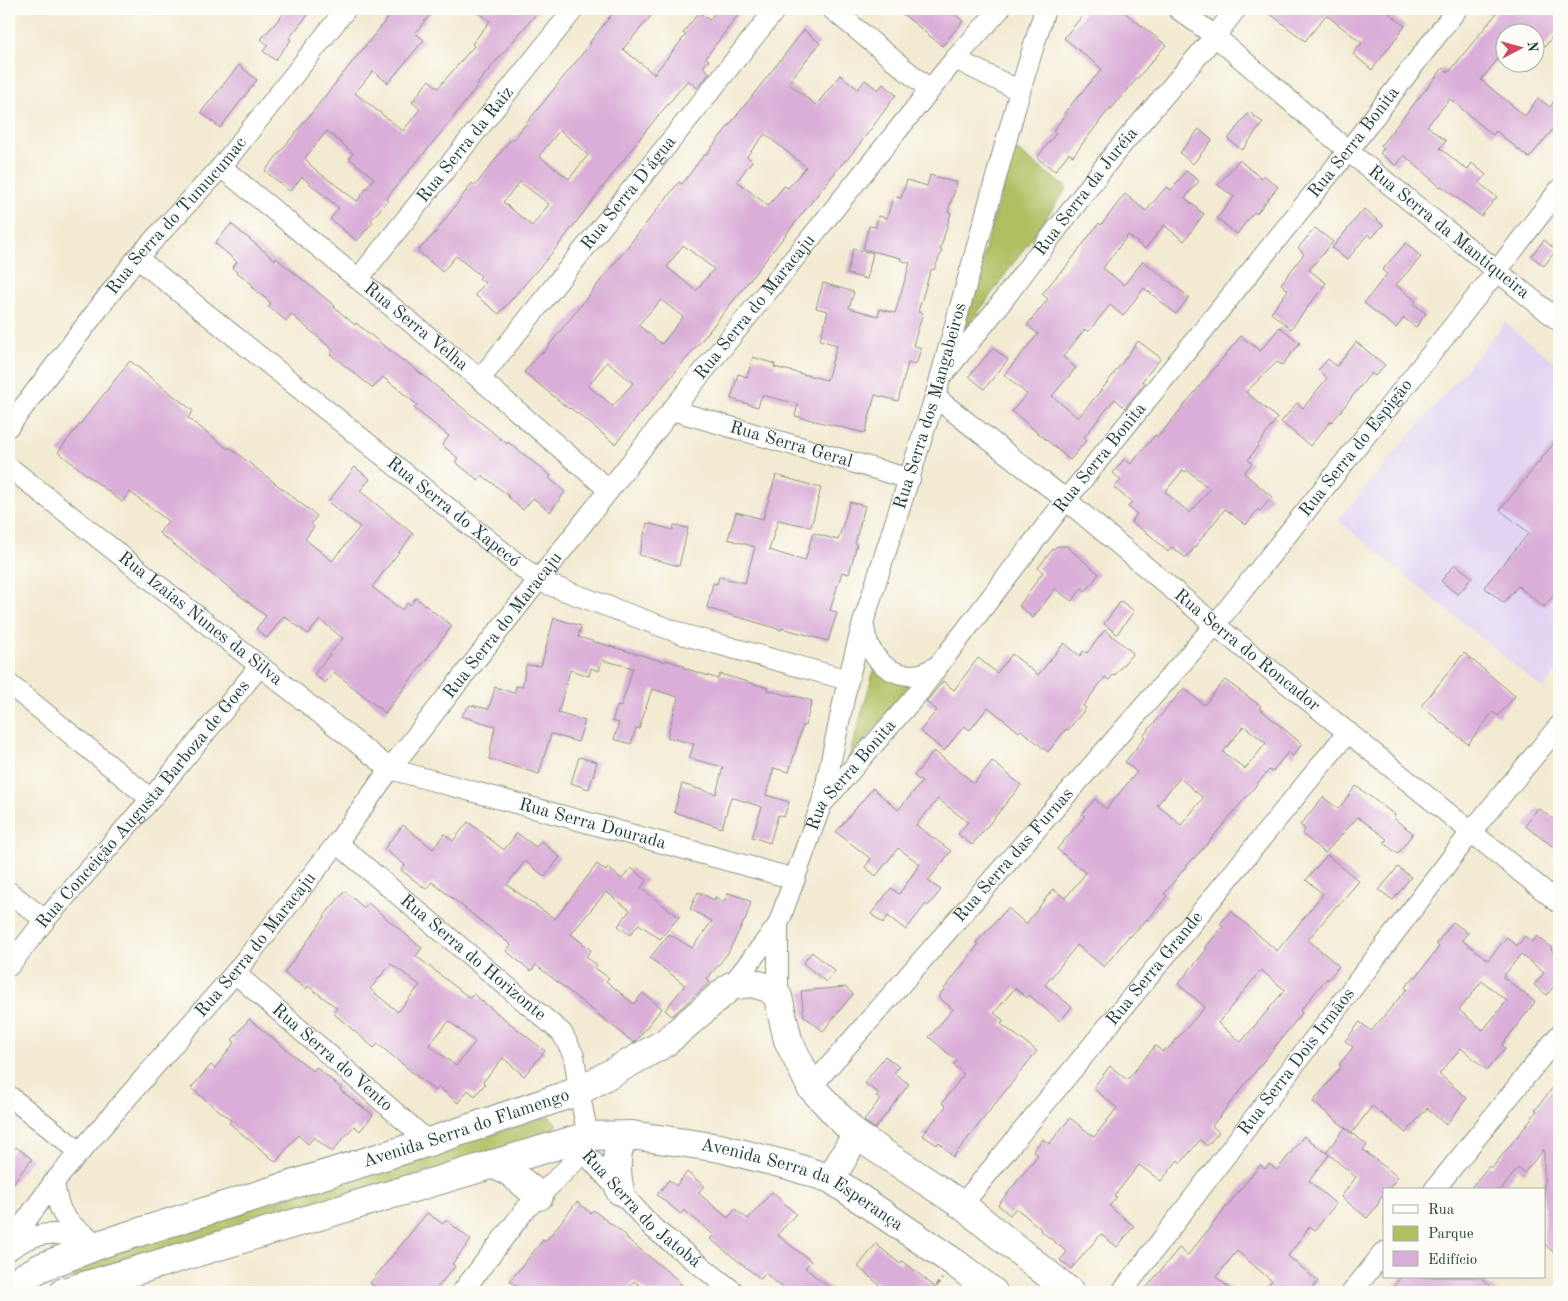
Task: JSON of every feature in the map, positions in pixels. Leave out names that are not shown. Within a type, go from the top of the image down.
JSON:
[{"type":"street","name":"Rua Serra do Tumucumac","points":[[9,426],[138,258],[221,167],[346,9]]},
{"type":"street","name":"Rua Serra da Raiz","points":[[358,279],[574,9]]},
{"type":"street","name":"Rua Serra D'água","points":[[480,379],[776,9]]},
{"type":"street","points":[[832,9],[930,90]]},
{"type":"street","name":"Rua Serra do Maracaju","points":[[9,1244],[54,1182],[235,973],[337,843],[390,769],[672,410],[955,59],[1000,9]]},
{"type":"street","name":"Rua Serra dos Mangabeiros","points":[[821,805],[848,680],[863,624],[937,388],[1020,91],[1045,9]]},
{"type":"street","name":"Rua Serra da Mantiqueira","points":[[1178,9],[1215,36],[1348,150],[1559,321]]},
{"type":"street","name":"Rua Serra da Juréia","points":[[937,388],[1114,154],[1236,9]]},
{"type":"street","name":"Rua Serra Bonita","points":[[778,925],[821,805],[919,692],[1066,500],[1348,150],[1457,9]]},
{"type":"street","points":[[955,59],[1020,91]]},
{"type":"street","name":"Rua Serra Velha","points":[[221,167],[480,379],[609,490]]},
{"type":"street","name":"Rua Serra do Espigão","points":[[1215,625],[1497,271],[1559,190]]},
{"type":"street","name":"Rua Serra do Xapecó","points":[[138,258],[539,581],[685,635],[848,680]]},
{"type":"street","name":"Rua Serra do Roncador","points":[[937,388],[1066,500],[1215,625],[1559,904]]},
{"type":"street","name":"Rua Serra Geral","points":[[672,410],[910,479]]},
{"type":"street","name":"Rua Izaias Nunes da Silva","points":[[9,467],[390,769]]},
{"type":"street","points":[[863,624],[864,636],[870,650],[878,661],[894,672],[920,674],[938,666]]},
{"type":"street","name":"Rua Serra das Furnas","points":[[811,1087],[1215,625]]},
{"type":"street","name":"Rua Conceição Augusta Barboza de Goes","points":[[9,966],[45,920],[151,799],[259,667]]},
{"type":"street","points":[[9,684],[151,799]]},
{"type":"street","name":"Rua Serra Dois Irmãos","points":[[1122,1292],[1471,832],[1559,726]]},
{"type":"street","name":"Rua Serra Grande","points":[[962,1205],[1348,732]]},
{"type":"street","name":"Rua Serra Dourada","points":[[390,769],[795,879]]},
{"type":"street","name":"Rua Serra do Horizonte","points":[[337,843],[562,1034],[574,1056],[586,1144]]},
{"type":"street","points":[[9,892],[45,920]]},
{"type":"street","points":[[778,925],[778,997],[788,1040],[811,1087],[856,1136],[962,1205],[1070,1292]]},
{"type":"street","name":"Avenida Serra do Flamengo","points":[[9,1285],[95,1240],[429,1142],[579,1091],[665,1043],[732,986],[778,925]]},
{"type":"street","name":"Rua Serra do Vento","points":[[235,973],[429,1142]]},
{"type":"street","points":[[732,986],[752,983],[769,988],[778,997]]},
{"type":"street","points":[[1436,1188],[1559,1035]]},
{"type":"street","points":[[9,1096],[80,1152]]},
{"type":"street","points":[[620,1191],[617,1174],[618,1159],[622,1143],[632,1135]]},
{"type":"street","name":"Avenida Serra da Esperança","points":[[586,1144],[632,1135],[720,1148],[791,1166],[831,1179],[955,1263],[993,1292]]},
{"type":"street","points":[[831,1179],[856,1136]]},
{"type":"street","points":[[64,1292],[492,1164],[586,1144]]},
{"type":"street","points":[[472,1288],[525,1210],[586,1144]]},
{"type":"street","name":"Rua Serra do Jatobá","points":[[586,1144],[620,1191],[653,1228],[734,1292]]},
{"type":"street","points":[[492,1164],[510,1172],[538,1196]]},
{"type":"street","points":[[54,1182],[57,1203],[65,1217],[75,1228],[95,1240]]},
{"type":"street","points":[[9,1250],[35,1235],[53,1233],[95,1240]]},
{"type":"street","points":[[1352,1292],[1383,1253]]},
{"type":"shaded area","points":[[1505,323],[1559,365],[1559,668],[1543,689],[1338,520]]},
{"type":"green space","points":[[1014,148],[1067,188],[960,338]]},
{"type":"green space","points":[[875,667],[909,685],[848,761]]},
{"type":"green space","points":[[549,1116],[557,1124],[555,1133],[73,1278],[69,1265]]},
{"type":"building","points":[[288,9],[313,9],[289,38],[291,40],[275,60],[263,51],[268,45],[261,39]]},
{"type":"building","points":[[395,9],[435,9],[415,33],[424,40],[388,83],[373,71],[355,93],[403,131],[420,109],[412,102],[429,80],[438,88],[474,46],[472,44],[490,21],[474,9],[540,9],[478,83],[441,133],[386,199],[388,200],[371,220],[373,222],[357,241],[330,219],[339,208],[302,177],[290,191],[265,171]],"holes":[[[327,131],[353,153],[349,158],[374,178],[357,201],[313,168],[305,158]]]},
{"type":"building","points":[[616,9],[657,9],[623,49],[654,74],[686,35],[683,33],[699,12],[709,20],[718,9],[730,9],[738,15],[706,58],[709,60],[703,67],[710,73],[697,88],[688,80],[644,133],[558,246],[499,314],[475,295],[485,283],[479,278],[481,276],[456,256],[442,272],[418,251],[435,233],[472,183],[475,186],[511,139],[513,140]],"holes":[[[560,130],[588,155],[569,179],[539,156]],[[520,182],[549,204],[532,226],[503,202]]]},
{"type":"building","points":[[897,9],[948,9],[963,21],[942,46]]},
{"type":"building","points":[[1088,9],[1120,9],[1166,45],[1110,108],[1073,156],[1069,153],[1055,171],[1037,158],[1056,133],[1053,131],[1066,114],[1064,113],[1102,69],[1064,38]]},
{"type":"building","points":[[1264,9],[1384,9],[1405,26],[1372,70],[1353,54],[1362,43],[1326,15],[1305,41]]},
{"type":"building","points":[[1500,9],[1546,9],[1559,19],[1559,28],[1546,45],[1546,22],[1496,22],[1496,61],[1481,80],[1525,116],[1538,98],[1550,107],[1559,94],[1559,122],[1529,158],[1496,131],[1493,135],[1450,99],[1427,126],[1446,141],[1440,148],[1467,170],[1472,163],[1486,175],[1479,183],[1497,197],[1481,216],[1440,187],[1404,155],[1396,166],[1380,153],[1384,149],[1380,146],[1443,68],[1449,72]]},
{"type":"building","points":[[804,30],[820,43],[788,83],[816,105],[840,75],[858,89],[865,80],[878,90],[883,84],[896,95],[862,141],[706,335],[615,444],[524,372],[541,352],[543,353],[679,182],[682,184]],"holes":[[[765,134],[806,167],[788,188],[784,186],[768,206],[737,181],[752,161],[747,156]],[[683,245],[714,269],[696,291],[667,267]],[[661,300],[683,317],[662,344],[638,325]],[[607,362],[633,383],[613,406],[588,386]]]},
{"type":"building","points":[[239,65],[257,80],[220,128],[201,112]]},
{"type":"building","points":[[1249,112],[1263,123],[1242,150],[1228,139]]},
{"type":"building","points":[[1199,129],[1212,140],[1193,164],[1180,153]]},
{"type":"building","points":[[1239,160],[1261,178],[1264,175],[1278,187],[1256,214],[1254,212],[1237,234],[1217,218],[1234,197],[1218,185]]},
{"type":"building","points":[[1186,171],[1199,181],[1185,198],[1204,214],[1184,241],[1164,225],[1145,249],[1128,235],[1103,268],[1124,285],[1143,261],[1189,297],[1176,314],[1144,288],[1123,316],[1110,305],[1088,332],[1085,329],[1063,357],[1076,368],[1052,396],[1078,418],[1138,341],[1161,358],[1142,381],[1145,383],[1125,408],[1115,399],[1084,437],[1087,440],[1070,460],[1012,411],[1027,394],[1004,375],[1038,334],[1027,325],[1048,299],[1042,294],[1062,272],[1099,223],[1101,225],[1125,194],[1146,211],[1166,187],[1171,190]]},
{"type":"building","points":[[930,175],[957,183],[948,212],[951,213],[940,250],[942,251],[934,270],[931,269],[918,312],[923,313],[913,345],[921,348],[916,365],[908,363],[898,401],[875,395],[865,433],[795,416],[798,404],[762,395],[758,407],[731,399],[738,374],[747,377],[753,357],[775,364],[774,367],[827,380],[837,345],[820,340],[828,311],[816,308],[823,283],[854,292],[849,308],[878,316],[880,309],[895,313],[910,263],[900,260],[901,258],[863,249],[869,226],[876,227],[878,216],[887,218],[893,196],[901,198],[907,180],[927,186]]},
{"type":"building","points":[[1364,209],[1383,225],[1372,238],[1368,234],[1347,260],[1332,248]]},
{"type":"building","points":[[231,224],[335,306],[355,325],[356,323],[507,444],[508,442],[551,476],[549,478],[565,492],[550,512],[533,498],[523,510],[509,496],[482,475],[478,480],[455,462],[458,458],[442,445],[449,436],[414,408],[417,405],[409,398],[383,377],[373,388],[330,354],[333,350],[291,314],[286,321],[268,306],[271,303],[232,268],[237,262],[215,243]]},
{"type":"building","points":[[1315,228],[1333,242],[1309,270],[1326,283],[1291,329],[1271,313],[1288,290],[1281,284],[1304,254],[1298,248]]},
{"type":"building","points":[[1544,240],[1556,250],[1544,266],[1531,256]]},
{"type":"building","points":[[1406,243],[1421,257],[1396,285],[1416,301],[1414,304],[1426,314],[1416,327],[1404,318],[1396,328],[1364,303],[1387,274],[1382,270]]},
{"type":"building","points":[[853,249],[873,253],[867,279],[847,274]]},
{"type":"building","points":[[1280,327],[1300,343],[1282,365],[1277,362],[1246,392],[1277,418],[1248,460],[1252,463],[1244,473],[1272,497],[1260,511],[1258,509],[1246,525],[1225,509],[1186,558],[1172,547],[1168,552],[1150,535],[1131,522],[1137,514],[1128,507],[1132,502],[1114,488],[1121,480],[1113,473],[1124,459],[1131,464],[1155,435],[1158,437],[1241,336],[1260,351]],"holes":[[[1183,470],[1185,472],[1187,470],[1210,489],[1190,513],[1165,492]]]},
{"type":"building","points":[[1356,342],[1385,365],[1375,376],[1371,373],[1310,446],[1281,422],[1297,403],[1303,408],[1327,378],[1318,370],[1328,359],[1336,366],[1338,365]]},
{"type":"building","points":[[993,348],[1008,360],[984,389],[969,376]]},
{"type":"building","points":[[130,361],[193,411],[188,418],[228,449],[229,447],[317,516],[311,524],[314,527],[305,539],[332,561],[360,527],[328,502],[355,467],[370,479],[360,491],[413,534],[372,587],[402,610],[407,603],[410,605],[416,598],[452,626],[385,713],[334,672],[325,683],[314,674],[343,638],[320,620],[308,634],[284,616],[267,638],[256,629],[266,616],[159,533],[168,521],[130,492],[122,502],[58,452]]},
{"type":"building","points":[[1559,437],[1559,589],[1544,607],[1518,586],[1504,603],[1484,587],[1529,533],[1500,510]]},
{"type":"building","points":[[776,475],[821,488],[811,527],[778,520],[769,550],[805,561],[813,533],[838,540],[850,502],[865,506],[849,574],[842,572],[830,610],[837,613],[828,641],[707,608],[713,583],[717,584],[719,577],[745,583],[755,547],[728,539],[736,512],[763,519]]},
{"type":"building","points":[[647,523],[673,530],[674,525],[688,528],[679,566],[639,555]]},
{"type":"building","points":[[1057,546],[1066,546],[1099,574],[1086,591],[1082,588],[1072,601],[1055,589],[1033,618],[1019,606],[1043,572],[1038,568]]},
{"type":"building","points":[[1455,564],[1472,577],[1458,595],[1441,581]]},
{"type":"building","points":[[1121,601],[1134,611],[1117,634],[1104,624]]},
{"type":"building","points":[[554,618],[581,626],[578,637],[665,662],[666,660],[718,679],[720,674],[768,688],[767,690],[812,701],[789,772],[774,768],[766,795],[789,802],[784,817],[778,815],[770,843],[752,837],[762,807],[731,797],[722,828],[674,812],[682,784],[716,794],[723,767],[689,758],[694,744],[667,737],[678,697],[652,689],[639,729],[636,728],[631,744],[614,739],[619,723],[612,721],[617,706],[621,707],[633,668],[602,660],[599,671],[591,668],[589,676],[570,670],[558,713],[585,721],[578,742],[551,734],[539,774],[489,759],[495,726],[461,716],[470,705],[489,709],[495,687],[514,693],[516,686],[522,687],[526,665],[541,666]]},
{"type":"building","points":[[1105,630],[1133,653],[1114,676],[1109,680],[1105,677],[1083,706],[1086,708],[1048,752],[988,707],[970,730],[964,726],[944,751],[920,731],[937,710],[926,702],[943,681],[954,690],[978,658],[997,673],[1012,654],[1038,675],[1064,643],[1080,656],[1083,651],[1087,653]]},
{"type":"building","points":[[1464,653],[1515,696],[1498,716],[1493,712],[1468,744],[1421,706]]},
{"type":"building","points":[[1225,680],[1261,706],[1259,708],[1302,744],[1293,756],[1288,752],[1272,772],[1269,770],[1188,864],[1164,894],[1167,896],[1148,920],[1129,936],[1104,967],[1077,945],[1045,985],[1072,1007],[1060,1021],[1029,995],[1027,998],[1015,988],[994,1013],[1004,1021],[1001,1024],[1037,1051],[953,1157],[939,1142],[937,1145],[922,1135],[946,1106],[942,1103],[964,1074],[953,1065],[957,1061],[929,1037],[953,1009],[938,997],[978,945],[976,943],[1008,908],[1026,924],[1053,889],[1065,898],[1086,873],[1057,849],[1085,816],[1082,814],[1095,799],[1106,809],[1137,772],[1125,762],[1145,737],[1143,736],[1184,688],[1204,705]],"holes":[[[1244,726],[1266,743],[1245,769],[1223,752]],[[1180,778],[1203,798],[1181,825],[1157,805]]]},
{"type":"building","points":[[934,751],[974,783],[992,761],[1021,785],[972,845],[958,834],[968,822],[938,799],[916,825],[951,851],[928,881],[941,890],[928,906],[926,904],[906,930],[888,916],[883,923],[871,914],[891,888],[899,894],[920,864],[898,848],[876,876],[865,867],[871,859],[836,832],[873,788],[898,810],[922,782],[914,776]]},
{"type":"building","points":[[579,757],[597,762],[589,789],[571,783]]},
{"type":"building","points":[[1356,786],[1395,815],[1393,818],[1413,833],[1398,854],[1384,843],[1387,839],[1358,817],[1325,853],[1302,834],[1305,829],[1300,825],[1323,797],[1338,809]]},
{"type":"building","points":[[1538,808],[1559,824],[1559,851],[1525,826]]},
{"type":"building","points":[[468,822],[504,850],[517,833],[536,847],[541,841],[560,857],[545,877],[525,861],[507,885],[555,919],[597,864],[606,871],[608,868],[622,879],[631,868],[647,880],[641,888],[679,917],[660,939],[639,924],[630,935],[618,926],[630,910],[606,892],[571,934],[591,950],[586,957],[597,965],[595,968],[609,978],[606,981],[634,1004],[643,993],[662,1008],[634,1043],[536,965],[531,971],[506,951],[511,945],[432,882],[426,889],[401,870],[405,865],[384,849],[403,825],[433,849],[444,834],[453,841]]},
{"type":"building","points":[[1327,855],[1359,881],[1308,940],[1339,966],[1300,1011],[1302,1013],[1212,1126],[1219,1132],[1207,1146],[1200,1140],[1181,1163],[1178,1160],[1161,1181],[1139,1165],[1114,1196],[1117,1197],[1109,1206],[1134,1226],[1117,1247],[1101,1234],[1071,1269],[1060,1260],[1067,1252],[1041,1229],[1016,1208],[1010,1215],[998,1205],[1038,1155],[1033,1151],[1043,1139],[1049,1144],[1070,1118],[1094,1137],[1117,1108],[1093,1088],[1110,1066],[1127,1080],[1155,1046],[1163,1052],[1165,1048],[1167,1050],[1205,1007],[1178,984],[1207,949],[1205,948],[1223,926],[1220,924],[1231,911],[1277,951],[1323,894],[1306,880]],"holes":[[[1261,970],[1285,990],[1241,1042],[1218,1023]]]},
{"type":"building","points":[[1398,867],[1411,877],[1393,900],[1379,890]]},
{"type":"building","points":[[345,891],[364,908],[368,903],[422,948],[416,956],[470,998],[473,994],[545,1051],[524,1076],[503,1058],[483,1082],[485,1084],[475,1096],[468,1090],[458,1103],[439,1087],[435,1091],[378,1044],[374,1048],[333,1013],[337,1008],[308,986],[306,989],[284,973],[324,916]],"holes":[[[391,964],[420,985],[398,1012],[370,989]],[[449,1021],[475,1042],[456,1066],[429,1045]]]},
{"type":"building","points":[[698,892],[714,900],[715,897],[724,902],[728,893],[751,902],[745,921],[728,953],[707,979],[710,982],[672,1016],[665,1010],[685,985],[650,958],[669,934],[692,948],[712,921],[690,909]]},
{"type":"building","points":[[1453,922],[1468,933],[1462,940],[1488,960],[1507,937],[1517,946],[1525,936],[1532,942],[1537,936],[1552,948],[1551,950],[1558,956],[1559,954],[1559,986],[1556,983],[1547,995],[1534,985],[1544,973],[1521,954],[1503,977],[1535,1002],[1502,1045],[1505,1048],[1487,1070],[1461,1048],[1439,1074],[1467,1098],[1446,1125],[1427,1108],[1406,1133],[1372,1106],[1352,1133],[1313,1102],[1342,1066],[1339,1065],[1353,1047],[1345,1041],[1360,1022],[1371,1031],[1407,989],[1405,987],[1416,977],[1439,947],[1436,944]],"holes":[[[1482,981],[1507,1001],[1483,1030],[1459,1010]]]},
{"type":"building","points":[[812,952],[835,971],[826,982],[803,963]]},
{"type":"building","points":[[845,987],[853,994],[823,1031],[804,1016],[801,991]]},
{"type":"building","points":[[249,1019],[313,1071],[316,1067],[341,1088],[340,1090],[373,1115],[360,1131],[354,1126],[332,1152],[314,1137],[308,1144],[298,1135],[276,1162],[229,1123],[231,1120],[191,1088],[211,1065],[215,1068],[235,1042],[232,1040]]},
{"type":"building","points":[[885,1056],[899,1067],[894,1073],[909,1084],[875,1129],[864,1121],[880,1099],[876,1096],[879,1094],[865,1083]]},
{"type":"building","points":[[1559,1080],[1559,1257],[1546,1246],[1544,1149],[1524,1173],[1518,1168],[1503,1188],[1471,1188],[1489,1166],[1492,1168],[1537,1111],[1535,1110]]},
{"type":"building","points":[[1345,1128],[1367,1145],[1363,1150],[1398,1177],[1390,1188],[1383,1188],[1383,1195],[1379,1203],[1367,1218],[1341,1197],[1356,1177],[1326,1152]]},
{"type":"building","points":[[1304,1136],[1329,1155],[1309,1181],[1336,1204],[1315,1230],[1310,1226],[1288,1256],[1318,1281],[1309,1292],[1261,1292],[1272,1281],[1237,1251],[1216,1277],[1234,1292],[1143,1292],[1179,1248],[1188,1255],[1260,1165],[1265,1169],[1269,1164],[1277,1170]]},
{"type":"building","points":[[16,1147],[32,1159],[9,1188],[9,1156]]},
{"type":"building","points":[[687,1172],[704,1186],[698,1193],[728,1218],[735,1209],[748,1219],[772,1192],[796,1214],[777,1235],[811,1261],[805,1268],[835,1292],[788,1292],[765,1273],[761,1279],[710,1239],[714,1235],[684,1210],[681,1214],[657,1195],[669,1180],[676,1186]]},
{"type":"building","points":[[577,1202],[591,1213],[593,1210],[627,1236],[626,1238],[690,1292],[648,1292],[634,1281],[625,1292],[524,1292],[510,1281]]},
{"type":"building","points":[[427,1213],[443,1224],[446,1220],[471,1240],[452,1264],[455,1266],[434,1292],[382,1292],[370,1283]]},
{"type":"building","points":[[876,1244],[900,1264],[903,1261],[941,1292],[888,1292],[858,1267]]},
{"type":"building","points":[[1400,1278],[1481,1278],[1497,1292],[1389,1292]]}]
